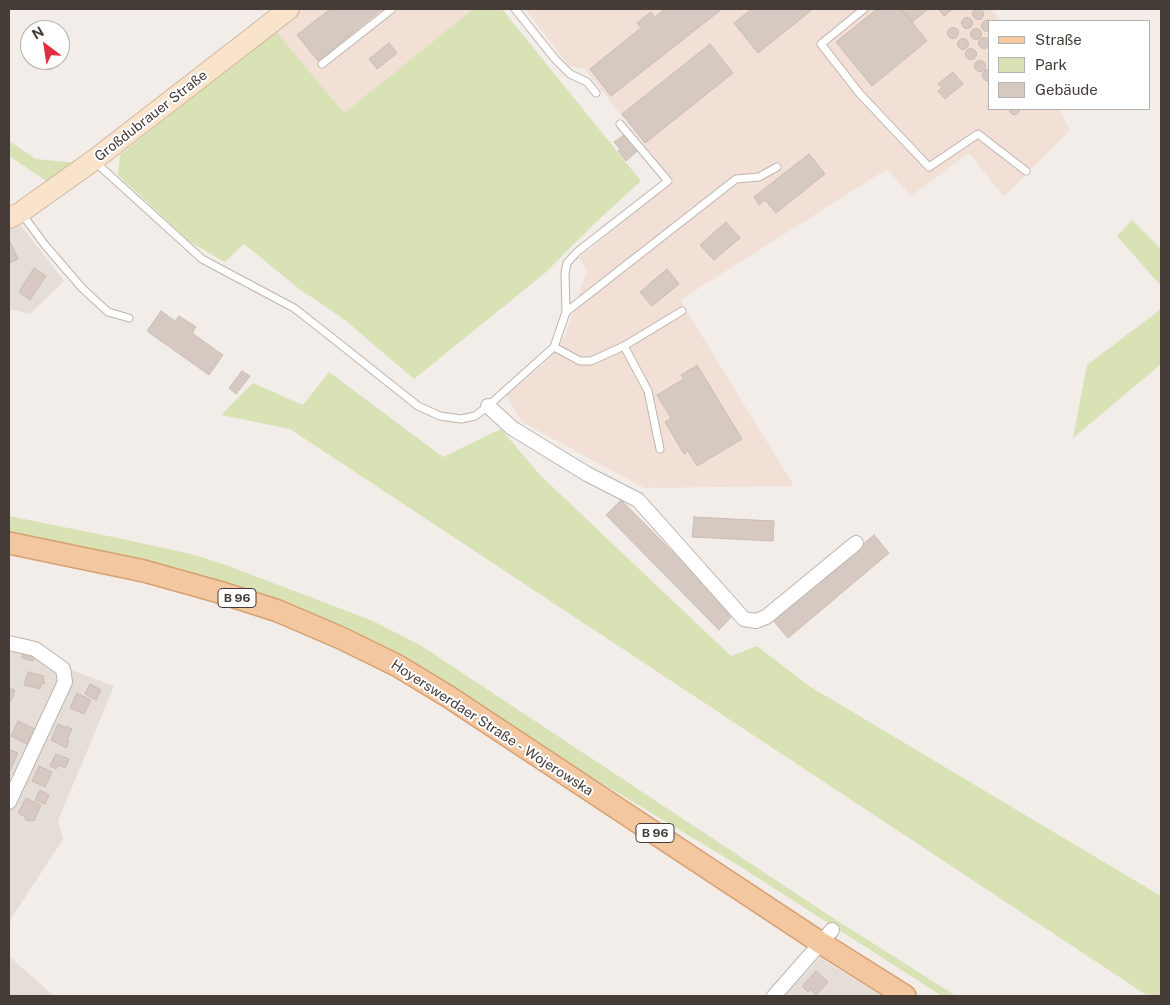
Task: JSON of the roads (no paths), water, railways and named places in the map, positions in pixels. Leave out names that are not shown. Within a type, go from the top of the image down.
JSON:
[{"type":"main road","name":"Großdubrauer Straße","points":[[15,215],[94,160],[289,9]]},
{"type":"main road","name":"Hoyerswerdaer Straße - Wojerowska","points":[[9,543],[144,571],[219,592],[278,612],[341,638],[398,666],[827,937],[905,996]]},
{"type":"street","points":[[488,406],[512,428],[586,474],[638,500],[744,619],[756,621],[766,617],[856,543]]},
{"type":"street","points":[[9,643],[35,650],[63,669],[65,682],[9,802]]},
{"type":"street","points":[[774,996],[827,937]]},
{"type":"lane","points":[[322,64],[392,9]]},
{"type":"lane","points":[[515,9],[554,59],[570,74],[587,82],[596,93]]},
{"type":"lane","points":[[864,9],[820,44],[860,94],[929,167],[978,134],[1026,171]]},
{"type":"lane","points":[[94,160],[202,259],[294,308],[418,406],[440,416],[461,419],[475,416],[488,406],[554,347],[566,312],[565,273],[567,262],[577,252],[668,181],[620,124]]},
{"type":"lane","points":[[566,312],[736,179],[759,177],[776,167]]},
{"type":"lane","points":[[15,215],[45,245],[82,288],[108,312],[129,318]]},
{"type":"lane","points":[[554,347],[580,361],[591,361],[624,346],[682,311]]},
{"type":"lane","points":[[624,346],[648,391],[660,449]]}]
